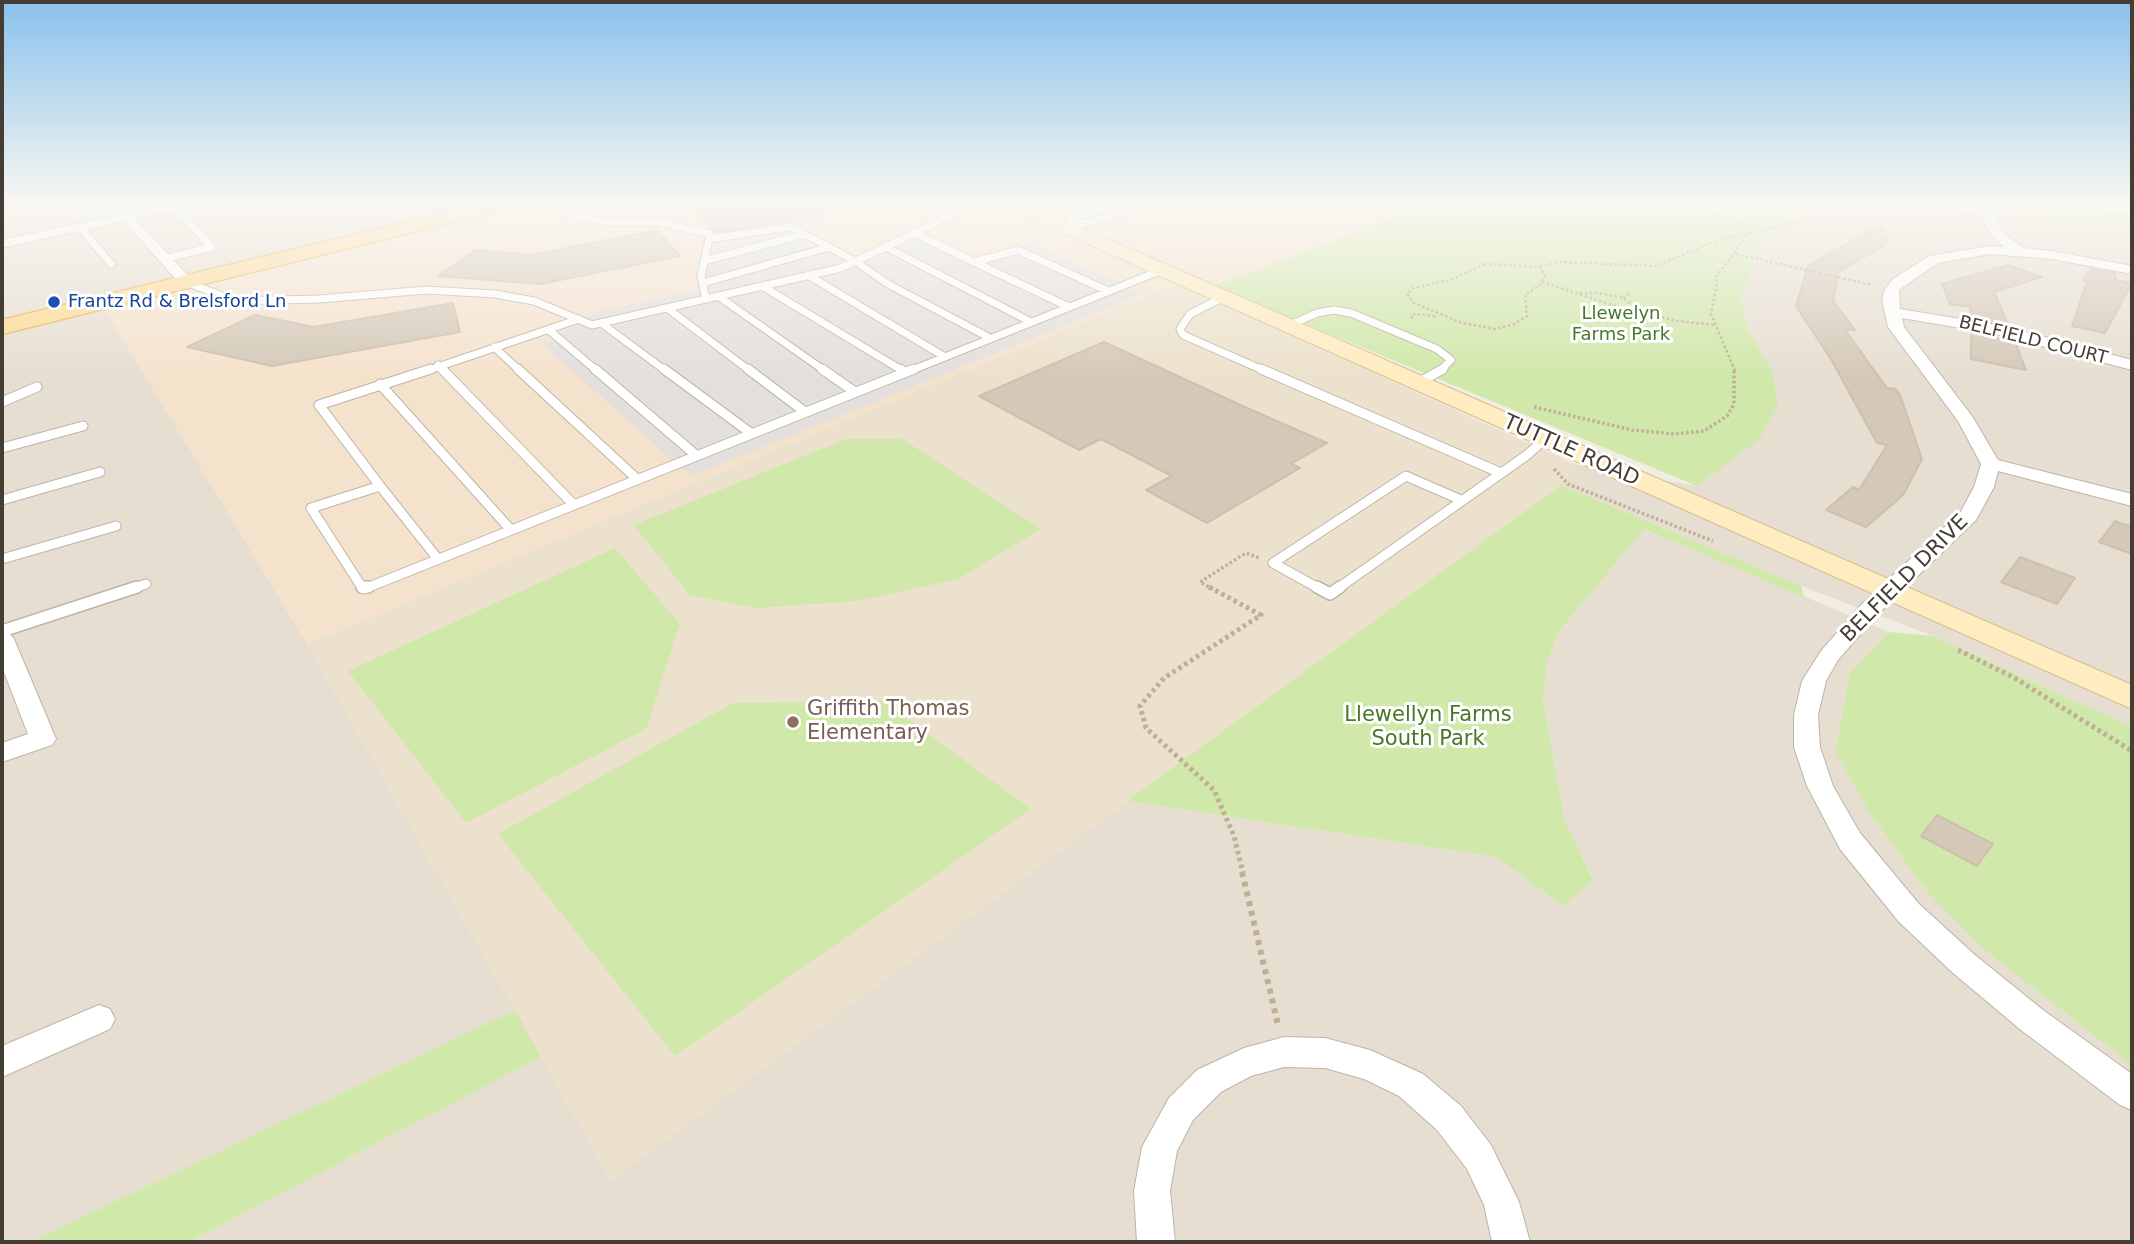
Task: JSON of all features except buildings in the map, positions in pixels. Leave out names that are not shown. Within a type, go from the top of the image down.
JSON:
[{"type":"main road","points":[[2,327],[271,261]]},
{"type":"main road","name":"TUTTLE ROAD","points":[[1142,261],[1484,412],[1536,447],[1891,592],[2132,698]]},
{"type":"street","points":[[166,261],[186,282]]},
{"type":"street","points":[[1931,261],[1898,282],[1892,289],[1891,312],[1896,327],[1966,419],[1991,464],[2063,480],[2132,500]]},
{"type":"street","points":[[2078,261],[2132,270]]},
{"type":"street","name":"BELFIELD COURT","points":[[1891,312],[1997,329],[2132,365]]},
{"type":"street","name":"BELFIELD DRIVE","points":[[1991,464],[1984,487],[1969,516],[1870,609],[1829,656],[1814,681],[1806,715],[1807,747],[1821,786],[1850,841],[1909,913],[2022,1012],[2132,1094]]},
{"type":"street","points":[[2,639],[43,739],[2,753]]},
{"type":"street","points":[[2,1062],[99,1020]]},
{"type":"street","points":[[1156,1242],[1152,1191],[1160,1147],[1181,1109],[1209,1081],[1244,1063],[1284,1052],[1325,1053],[1370,1065],[1411,1085],[1449,1118],[1479,1157],[1501,1202],[1511,1242]]},
{"type":"lane","points":[[704,261],[701,276],[706,299]]},
{"type":"lane","points":[[703,283],[780,261]]},
{"type":"lane","points":[[186,282],[235,301],[319,299],[427,290],[495,294],[534,301],[592,324],[841,268],[855,261]]},
{"type":"lane","points":[[855,261],[888,284],[990,338]]},
{"type":"lane","points":[[913,261],[1031,322]]},
{"type":"lane","points":[[1042,261],[1108,291]]},
{"type":"lane","points":[[974,262],[1069,307]]},
{"type":"lane","points":[[380,486],[311,508],[363,589],[1162,270]]},
{"type":"lane","points":[[807,275],[945,356]]},
{"type":"lane","points":[[762,286],[905,372]]},
{"type":"lane","points":[[718,296],[855,392]]},
{"type":"lane","points":[[1224,298],[1190,314],[1180,328],[1183,335],[1501,473]]},
{"type":"lane","points":[[667,307],[805,412]]},
{"type":"lane","points":[[1288,326],[1317,313],[1334,310],[1363,318],[1437,349],[1451,360],[1445,368],[1418,383]]},
{"type":"lane","points":[[438,559],[319,405],[550,331],[579,319]]},
{"type":"lane","points":[[601,323],[752,433]]},
{"type":"lane","points":[[550,331],[696,456]]},
{"type":"lane","points":[[494,347],[638,480]]},
{"type":"lane","points":[[438,365],[574,505]]},
{"type":"lane","points":[[380,384],[512,530]]},
{"type":"lane","points":[[2,402],[37,387]]},
{"type":"lane","points":[[2,448],[83,426]]},
{"type":"lane","points":[[1461,500],[1406,476],[1273,564],[1330,594],[1536,447]]},
{"type":"lane","points":[[2,500],[100,472]]},
{"type":"lane","points":[[2,559],[116,526]]},
{"type":"lane","points":[[2,631],[146,584]]},
{"type":"path","points":[[1540,267],[1545,275],[1542,282],[1525,295],[1527,316],[1514,324],[1495,329],[1462,323],[1414,303],[1407,294],[1413,288],[1451,280],[1484,264],[1540,267],[1560,262],[1655,266],[1667,261]]},
{"type":"path","points":[[1484,412],[1499,403],[1511,402],[1632,430],[1675,435],[1704,430],[1727,416],[1734,404],[1735,371],[1711,314],[1717,284],[1715,278],[1731,261]]},
{"type":"path","points":[[1768,261],[1892,289]]},
{"type":"path","points":[[1542,282],[1618,307],[1678,321],[1716,325]]},
{"type":"path","points":[[1623,298],[1631,292]]},
{"type":"path","points":[[1572,293],[1598,293],[1623,298],[1640,310]]},
{"type":"path","points":[[1363,318],[1380,310],[1415,323],[1419,321],[1411,317],[1415,314],[1435,316],[1437,311]]},
{"type":"path","points":[[1536,447],[1568,484],[1720,543]]},
{"type":"path","points":[[1273,564],[1246,553],[1200,582],[1261,615],[1164,678],[1140,706],[1146,728],[1214,790],[1234,836],[1284,1052]]},
{"type":"path","points":[[1954,648],[2013,677],[2132,751]]},
{"type":"shaded area","points":[[2,261],[259,261],[100,300],[307,644],[515,1010],[30,1242],[2,1242]]},
{"type":"shaded area","points":[[259,261],[1280,261],[1196,293],[1176,284],[307,644],[99,300]]},
{"type":"shaded area","points":[[699,261],[1071,261],[1140,295],[691,476],[543,345],[599,311],[697,290]]},
{"type":"shaded area","points":[[1755,261],[2132,261],[2132,727],[1933,636],[1801,586],[1561,485],[1577,465],[1697,486],[1771,369],[1749,330],[1741,298]]},
{"type":"shaded area","name":"Griffith Thomas Elementary","points":[[1176,284],[1577,465],[1561,485],[611,1181],[307,644]]},
{"type":"shaded area","points":[[1643,529],[1889,632],[1850,673],[1835,750],[1870,814],[1929,894],[1982,948],[2132,1065],[2132,1242],[189,1242],[541,1057],[611,1180],[1127,801],[1496,857],[1563,906],[1593,879],[1564,818],[1543,700],[1547,662],[1559,631]]},
{"type":"green space","name":"Llewelyn Farms Park","points":[[1280,261],[1755,261],[1741,298],[1749,330],[1771,369],[1778,404],[1760,439],[1697,486],[1214,286]]},
{"type":"green space","points":[[846,439],[902,439],[1041,529],[958,579],[858,601],[756,608],[690,595],[634,525]]},
{"type":"green space","name":"Llewellyn Farms South Park","points":[[1561,485],[1801,586],[1804,597],[1644,529],[1559,631],[1547,662],[1543,700],[1564,818],[1593,880],[1563,906],[1496,857],[1127,801]]},
{"type":"green space","points":[[615,548],[680,624],[646,729],[466,823],[348,671]]},
{"type":"green space","points":[[1889,632],[1933,636],[2132,727],[2132,1065],[1982,948],[1929,894],[1870,814],[1835,751],[1850,673]]},
{"type":"green space","points":[[883,701],[1031,809],[675,1056],[498,834],[733,703]]},
{"type":"green space","points":[[515,1010],[541,1057],[189,1242],[30,1242]]},
{"type":"place","name":"Frantz Rd & Brelsford Ln","points":[[54,302]]},
{"type":"place","name":"Griffith Thomas Elementary","points":[[793,722]]}]
